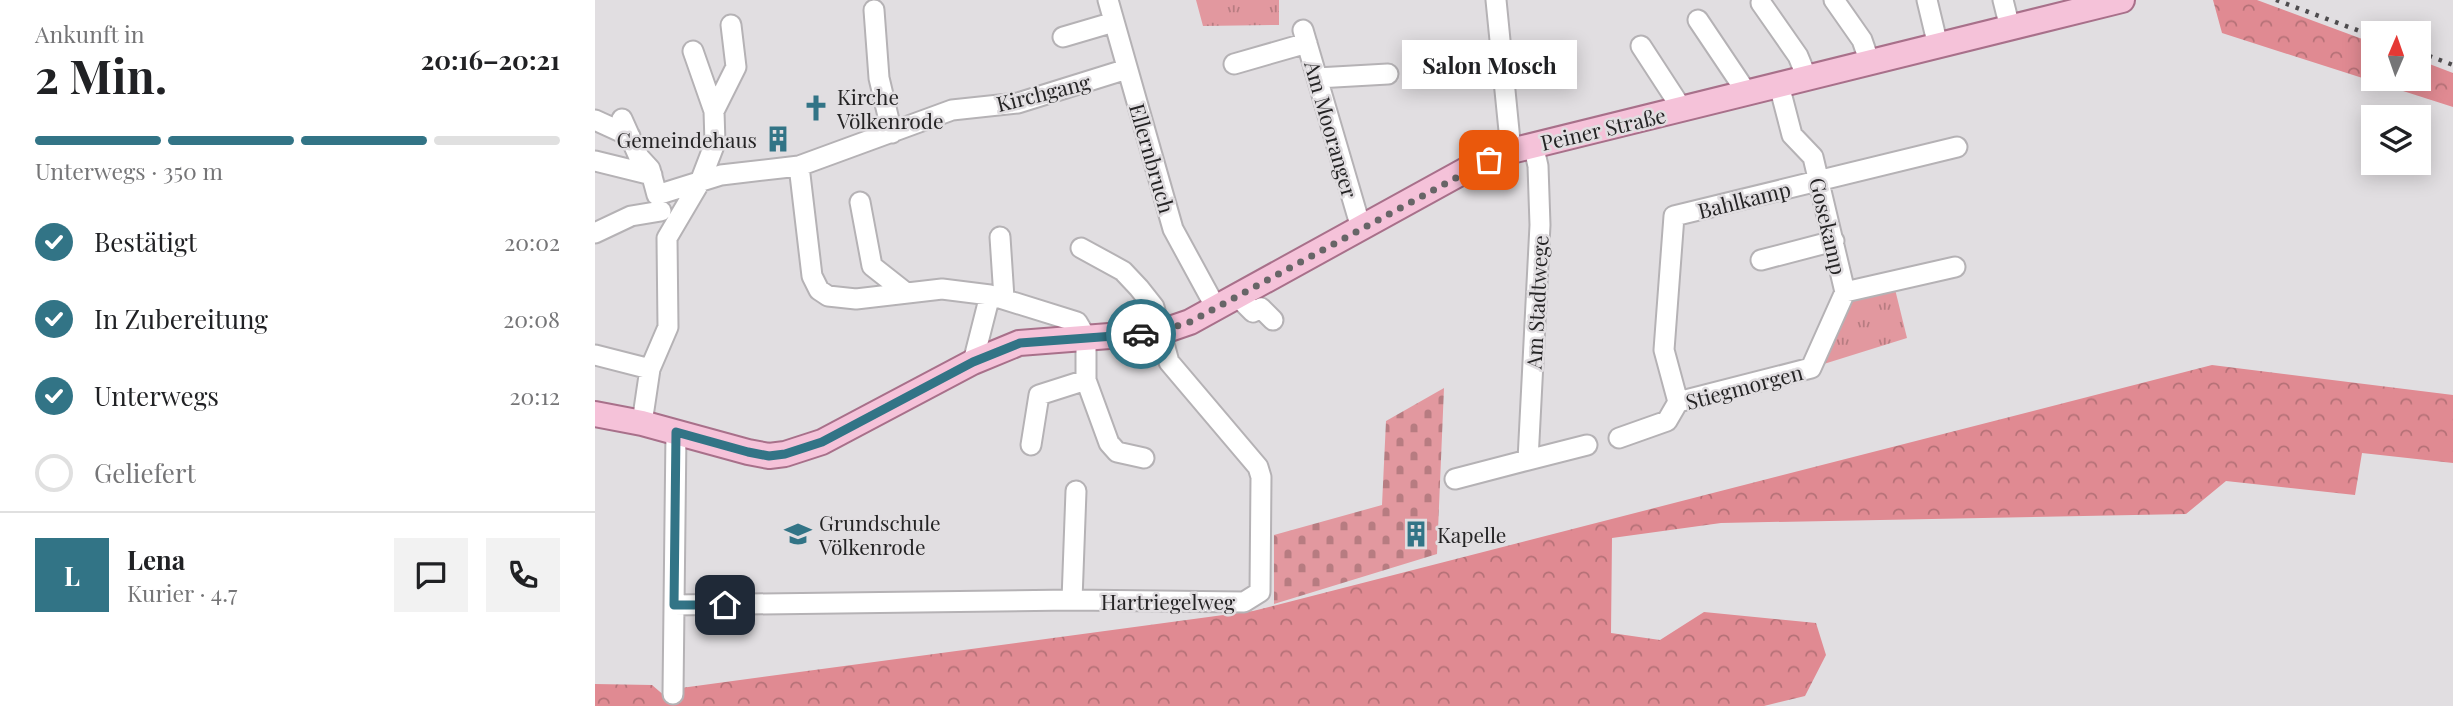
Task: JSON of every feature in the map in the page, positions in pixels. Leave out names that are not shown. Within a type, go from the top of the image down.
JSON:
[{"type":"main road","name":"Peiner Straße","points":[[595,414],[642,423],[748,452],[769,456],[785,454],[822,442],[861,424],[973,362],[1020,343],[1161,331],[1190,322],[1466,170],[1522,148],[2122,0]]},
{"type":"street","name":"Ellernbruch","points":[[1108,0],[1173,229],[1227,302]]},
{"type":"street","name":"Am Stadtwege","points":[[1496,0],[1522,148],[1538,166],[1540,225],[1528,460]]},
{"type":"street","points":[[1834,0],[1862,40],[1870,63]]},
{"type":"street","points":[[1927,0],[1938,46]]},
{"type":"street","points":[[2003,0],[2010,28]]},
{"type":"street","points":[[1761,3],[1798,56],[1807,78]]},
{"type":"street","points":[[874,10],[879,78],[893,132]]},
{"type":"street","points":[[1697,20],[1747,93]]},
{"type":"street","points":[[1063,37],[1114,22]]},
{"type":"street","points":[[713,111],[736,67],[731,25]]},
{"type":"street","name":"Am Mooranger","points":[[1234,64],[1305,37],[1360,228]]},
{"type":"street","points":[[1641,46],[1682,109]]},
{"type":"street","points":[[667,238],[700,182],[715,143],[713,111],[693,51]]},
{"type":"street","name":"Kirchgang","points":[[595,233],[700,182],[758,168],[799,166],[952,110],[1019,103],[1127,69]]},
{"type":"street","points":[[1317,78],[1388,74]]},
{"type":"street","name":"Gosekamp","points":[[1779,85],[1792,135],[1813,157],[1845,292]]},
{"type":"street","points":[[595,120],[626,127],[639,157],[652,175],[667,238],[668,327],[650,369],[642,423]]},
{"type":"street","name":"Bahlkamp","points":[[1678,402],[1664,350],[1674,216],[1957,147]]},
{"type":"street","points":[[595,162],[652,175]]},
{"type":"street","points":[[799,166],[812,276],[819,290],[828,296],[856,299],[942,289],[997,296],[1077,321],[1086,337],[1086,380],[1109,443],[1117,453],[1144,458]]},
{"type":"street","points":[[860,202],[872,266],[905,292]]},
{"type":"street","points":[[973,362],[997,296],[1000,237]]},
{"type":"street","points":[[1761,260],[1834,242]]},
{"type":"street","points":[[1081,248],[1130,277],[1154,307],[1161,331]]},
{"type":"street","points":[[1845,292],[1955,267]]},
{"type":"street","name":"Stiegmorgen","points":[[1619,438],[1667,421],[1678,402],[1811,368],[1845,292]]},
{"type":"street","points":[[1227,302],[1253,312],[1261,308],[1273,320]]},
{"type":"street","name":"Hartriegelweg","points":[[674,605],[1072,600],[1244,602],[1261,592],[1261,477],[1258,467],[1169,362],[1161,331]]},
{"type":"street","points":[[595,355],[650,369]]},
{"type":"street","points":[[1031,445],[1039,395],[1086,380]]},
{"type":"street","points":[[673,694],[676,432]]},
{"type":"street","points":[[1455,479],[1587,445]]},
{"type":"street","name":"Hartriegelweg","points":[[1072,600],[1076,491]]},
{"type":"green space","points":[[1196,0],[1279,0],[1279,25],[1203,26]]},
{"type":"green space","points":[[2213,0],[2257,0],[2361,39],[2361,78],[2222,33]]},
{"type":"green space","points":[[2431,65],[2453,73],[2453,107],[2403,91],[2431,91]]},
{"type":"green space","points":[[1893,281],[1907,338],[1811,368],[1845,292]]},
{"type":"green space","points":[[2212,365],[2453,395],[2453,463],[2362,453],[2355,495],[2226,481],[2186,514],[1721,523],[1612,538],[1611,633],[1660,640],[1704,612],[1816,623],[1826,655],[1805,696],[1764,706],[595,706],[595,684],[652,685],[666,697],[681,688],[1253,611]]},
{"type":"green space","points":[[1444,388],[1437,554],[1274,604],[1274,535],[1382,505],[1386,421]]},
{"type":"railway","points":[[2276,0],[2361,32]]},
{"type":"railway","points":[[2431,57],[2453,65]]},
{"type":"way so far","points":[[1141,334],[1190,322],[1466,170],[1489,160]]},
{"type":"place","name":"Kirche Völkenrode","points":[[816,108]]},
{"type":"place","name":"Gemeindehaus","points":[[778,139]]},
{"type":"place","name":"Salon Mosch","points":[[1489,160]]},
{"type":"place","name":"Grundschule Völkenrode","points":[[798,534]]},
{"type":"place","name":"Kapelle","points":[[1416,534]]},
{"type":"route","points":[[725,605],[674,605],[676,432],[748,452],[769,456],[785,454],[822,442],[861,424],[973,362],[1020,343],[1141,334]]}]
